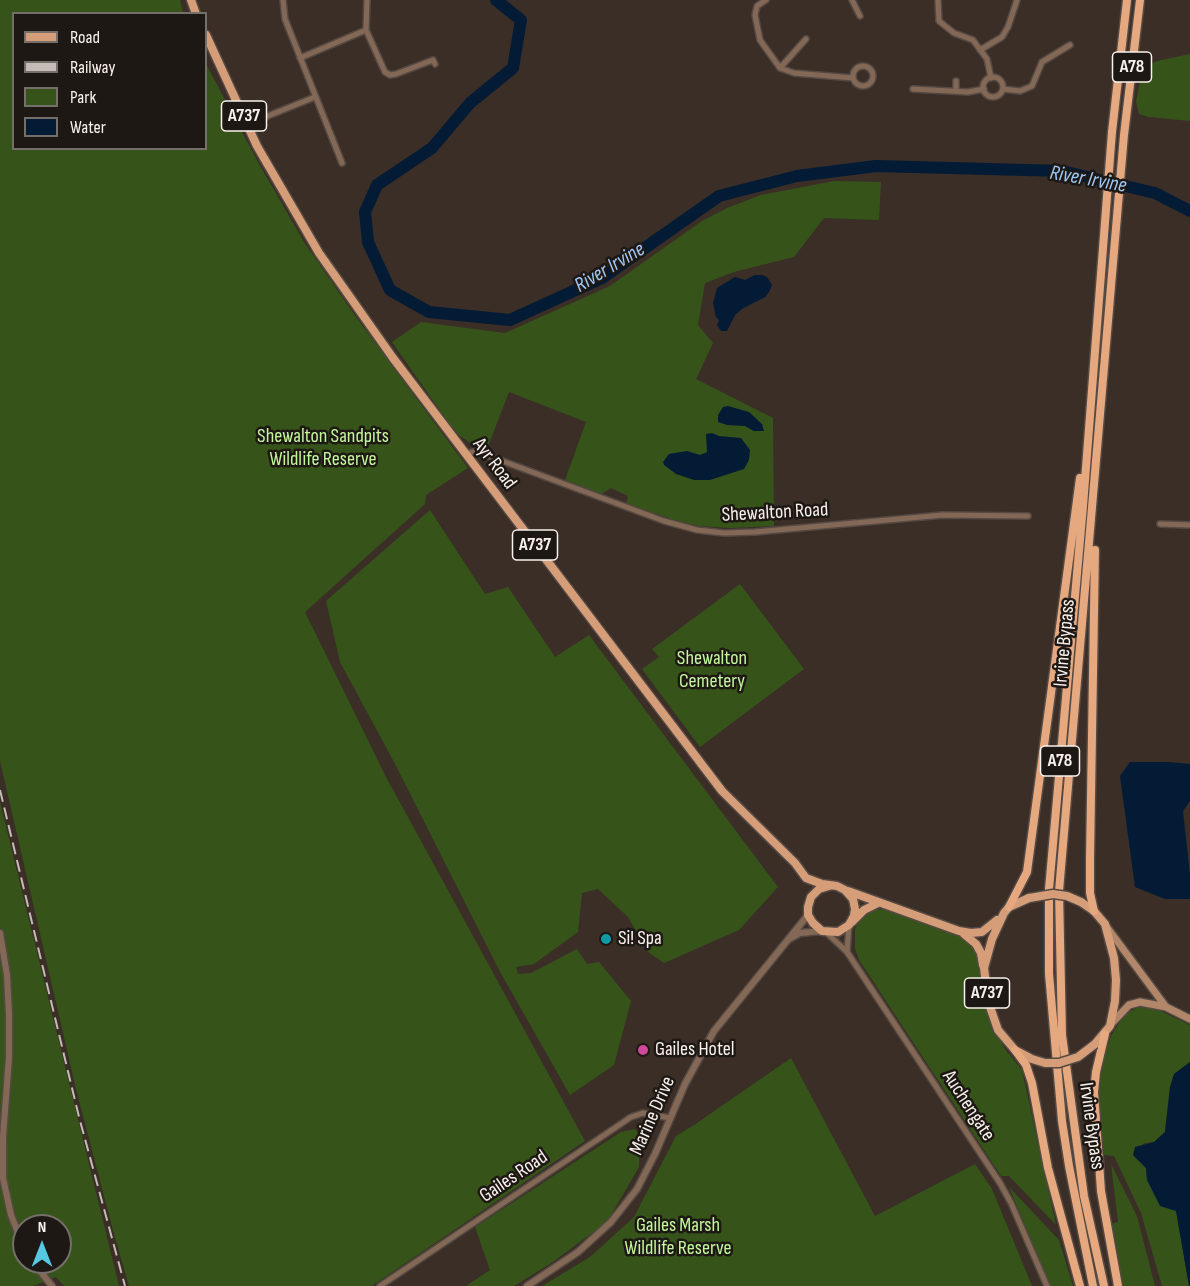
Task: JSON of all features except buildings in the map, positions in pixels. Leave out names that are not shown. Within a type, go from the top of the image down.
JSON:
[{"type":"highway","name":"Irvine Bypass","points":[[1093,1286],[1062,1121],[1049,974],[1050,889],[1112,132],[1127,0]]},
{"type":"highway","name":"Irvine Bypass","points":[[1104,1286],[1084,1196],[1062,1035],[1059,891],[1124,135],[1140,0]]},
{"type":"highway","points":[[1006,910],[1027,872],[1091,404]]},
{"type":"highway","points":[[1094,911],[1090,893],[1090,847],[1096,472]]},
{"type":"highway","points":[[1105,1034],[1095,1072],[1094,1092],[1101,1191],[1118,1286]]},
{"type":"highway","points":[[1015,1050],[1026,1065],[1032,1083],[1048,1168],[1080,1286]]},
{"type":"main road","name":"Ayr Road","points":[[207,37],[257,146],[319,253],[393,358],[722,791],[795,863],[806,878]]},
{"type":"main road","name":"A737","points":[[806,878],[959,931],[972,933],[982,932],[993,925],[1006,910],[1029,898],[1053,894],[1067,896],[1081,902],[1094,911],[1105,924],[1114,958],[1115,1001],[1110,1026],[1105,1034],[1078,1056],[1059,1063],[1045,1063],[1015,1050],[998,1030],[992,1016],[981,953],[971,938],[959,931]]},
{"type":"main road","points":[[806,878],[808,911],[813,923],[824,931],[838,932],[864,910],[878,903]]},
{"type":"main road","points":[[808,911],[811,897],[816,891],[829,885]]},
{"type":"main road","points":[[845,890],[853,899],[855,909],[849,924]]},
{"type":"main road","name":"A737","points":[[984,968],[992,939],[1006,910]]},
{"type":"main road","points":[[1105,924],[1166,1007]]},
{"type":"main road","points":[[1110,1026],[1129,1005],[1140,1002],[1166,1007],[1190,1019]]},
{"type":"street","points":[[283,0],[285,19],[342,163]]},
{"type":"street","points":[[367,0],[366,30],[385,72],[390,75],[433,60],[435,64]]},
{"type":"street","points":[[766,0],[757,6],[754,15],[760,40],[780,68],[794,73],[853,78]]},
{"type":"street","points":[[852,0],[860,16]]},
{"type":"street","points":[[938,0],[939,21],[954,33],[973,40],[987,59],[991,78]]},
{"type":"street","points":[[980,50],[1002,37],[1008,27],[1017,0]]},
{"type":"street","points":[[300,58],[366,30]]},
{"type":"street","points":[[780,68],[806,39]]},
{"type":"street","points":[[1003,89],[1020,91],[1032,86],[1042,62],[1070,45]]},
{"type":"street","points":[[991,78],[1001,82],[1003,89],[999,95],[994,97],[987,95],[984,89],[985,82],[991,78]]},
{"type":"street","points":[[956,81],[956,91]]},
{"type":"street","points":[[913,89],[968,92],[984,89]]},
{"type":"street","points":[[248,124],[315,97]]},
{"type":"street","name":"Shewalton Road","points":[[466,454],[481,453],[664,521],[697,530],[724,533],[943,515],[1028,516]]},
{"type":"street","points":[[1160,524],[1190,525]]},
{"type":"street","name":"Marine Drive","points":[[527,1286],[578,1252],[611,1222],[637,1189],[655,1154],[685,1084],[714,1031],[808,911]]},
{"type":"street","points":[[847,952],[849,924]]},
{"type":"street","points":[[788,939],[800,933],[824,931]]},
{"type":"street","name":"Auchengate","points":[[824,931],[847,952],[1000,1183],[1047,1286]]},
{"type":"street","points":[[0,933],[7,975],[9,1016],[3,1178],[12,1218]]},
{"type":"street","name":"Gailes Road","points":[[380,1286],[632,1117],[643,1113],[670,1118]]},
{"type":"street","points":[[42,1274],[52,1286]]},
{"type":"green space","points":[[0,0],[180,0],[183,12],[12,12],[12,150],[207,150],[207,66],[304,242],[356,317],[468,468],[426,495],[425,504],[305,612],[386,777],[585,1141],[372,1286],[129,1286],[76,1089],[0,761]]},
{"type":"green space","points":[[1190,54],[1190,121],[1139,114],[1136,102],[1141,76],[1147,66],[1157,61]]},
{"type":"green space","name":"Shewalton Sandpits Wildlife Reserve","points":[[834,181],[881,182],[879,220],[824,218],[794,257],[734,272],[705,283],[698,325],[713,343],[696,379],[773,418],[774,526],[730,528],[699,526],[626,503],[628,496],[611,488],[601,494],[565,480],[586,422],[509,392],[487,449],[472,444],[450,425],[392,342],[421,322],[505,333],[610,286],[702,221],[727,208],[761,195]]},
{"type":"green space","points":[[430,510],[485,594],[508,587],[555,657],[589,635],[778,887],[739,930],[664,963],[648,952],[628,917],[598,889],[582,893],[578,932],[534,964],[516,967],[518,974],[531,973],[577,949],[587,964],[599,962],[631,1001],[614,1065],[570,1095],[499,970],[394,762],[340,662],[326,601]]},
{"type":"green space","name":"Shewalton Cemetery","points":[[740,584],[804,669],[700,747],[642,669],[659,657],[652,649]]},
{"type":"green space","points":[[0,802],[119,1286],[64,1286],[56,1277],[33,1286],[0,1286]]},
{"type":"green space","points":[[884,909],[958,935],[970,944],[978,955],[987,1014],[1005,1049],[1022,1070],[1056,1225],[1009,1176],[1001,1176],[859,960],[855,948],[855,929],[860,920],[872,910]]},
{"type":"green space","points":[[1139,1007],[1152,1007],[1190,1025],[1190,1062],[1174,1074],[1170,1087],[1165,1132],[1154,1142],[1144,1143],[1133,1155],[1146,1168],[1147,1180],[1176,1210],[1189,1286],[1162,1286],[1141,1213],[1114,1156],[1104,1155],[1097,1090],[1100,1066],[1111,1036],[1121,1020],[1129,1012]]},
{"type":"green space","name":"Gailes Marsh Wildlife Reserve","points":[[791,1058],[875,1216],[975,1164],[992,1189],[1032,1286],[542,1286],[590,1257],[634,1217],[676,1136]]},
{"type":"green space","points":[[635,1129],[640,1136],[639,1167],[607,1222],[550,1264],[514,1286],[466,1286],[490,1270],[475,1227],[621,1132]]},
{"type":"green space","points":[[1111,1164],[1137,1216],[1155,1286],[1123,1286],[1111,1224],[1118,1222]]},
{"type":"green space","points":[[1009,1187],[1059,1240],[1073,1286],[1050,1286]]},
{"type":"water","points":[[755,275],[767,277],[772,285],[769,292],[765,297],[742,309],[735,315],[727,331],[721,331],[717,325],[719,320],[716,317],[713,303],[717,288],[735,277],[745,280]]},
{"type":"water","points":[[728,406],[749,412],[762,424],[764,431],[754,431],[745,426],[718,422],[718,415],[723,407]]},
{"type":"water","points":[[706,434],[741,438],[750,450],[749,460],[744,469],[710,480],[694,480],[676,474],[664,465],[663,462],[669,454],[687,451],[700,455],[707,452]]},
{"type":"water","points":[[1130,762],[1190,764],[1190,801],[1183,811],[1190,875],[1190,899],[1165,899],[1135,887],[1120,776]]},
{"type":"water","points":[[1190,1062],[1189,1286],[1176,1211],[1160,1206],[1147,1180],[1146,1168],[1133,1155],[1135,1147],[1154,1142],[1165,1132],[1170,1087],[1174,1074]]},
{"type":"waterway","name":"River Irvine","points":[[496,0],[521,20],[513,68],[470,103],[432,148],[377,185],[365,212],[368,242],[390,290],[429,312],[510,320],[602,278],[719,196],[797,176],[876,166],[1062,171],[1155,193],[1190,211]]},
{"type":"railway","points":[[0,790],[79,1117],[125,1286]]},
{"type":"place","name":"Si! Spa","points":[[606,939]]},
{"type":"place","name":"Gailes Hotel","points":[[643,1050]]}]
